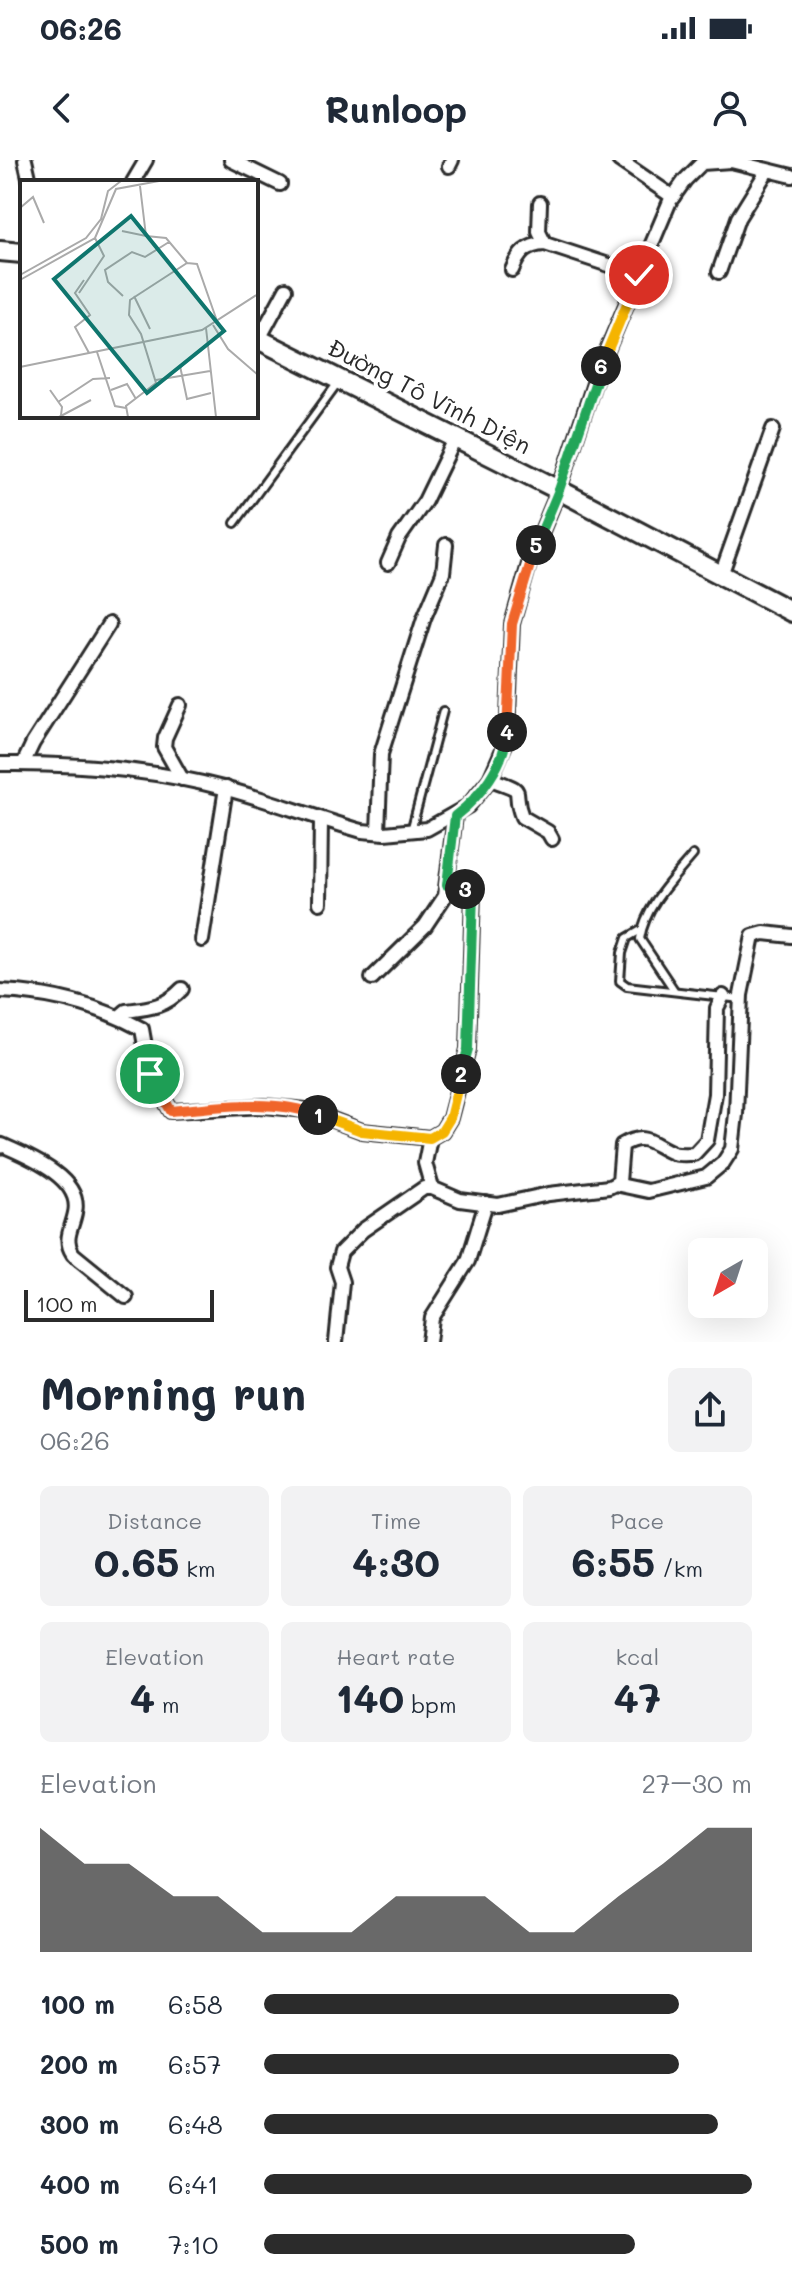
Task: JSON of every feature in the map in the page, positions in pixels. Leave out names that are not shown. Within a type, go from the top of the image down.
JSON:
[{"type":"main road","points":[[0,251],[20,253]]},
{"type":"main road","name":"Đường Tô Vĩnh Diện","points":[[258,338],[341,378],[792,612]]},
{"type":"street","points":[[25,160],[30,180]]},
{"type":"street","points":[[134,180],[146,160]]},
{"type":"street","points":[[231,160],[280,184]]},
{"type":"street","points":[[619,160],[673,197]]},
{"type":"street","points":[[0,764],[118,768],[182,779],[226,788],[362,831],[427,829],[455,816],[468,806],[490,779],[507,740],[512,624],[531,557],[559,490],[597,374],[673,197],[702,163],[731,161],[792,176]]},
{"type":"street","points":[[719,272],[738,218],[767,171]]},
{"type":"street","points":[[540,203],[539,232],[545,244]]},
{"type":"street","points":[[512,270],[518,256],[529,245],[545,244],[639,275]]},
{"type":"street","points":[[258,336],[286,289]]},
{"type":"street","points":[[721,575],[773,429]]},
{"type":"street","points":[[388,563],[399,538],[425,501],[456,437]]},
{"type":"street","points":[[378,832],[381,754],[424,618],[443,573],[446,545]]},
{"type":"street","points":[[23,764],[33,743],[109,624]]},
{"type":"street","points":[[180,705],[164,747],[182,779]]},
{"type":"street","points":[[490,779],[516,789],[522,817],[548,832],[552,839]]},
{"type":"street","points":[[202,940],[226,788]]},
{"type":"street","points":[[372,978],[425,926],[445,896],[455,816]]},
{"type":"street","points":[[320,903],[321,819]]},
{"type":"street","points":[[0,991],[50,996],[86,1005],[142,1029],[147,1043],[150,1074],[171,1111],[264,1106],[306,1110],[362,1131],[430,1138],[442,1131],[450,1118],[468,1049],[473,893],[447,885]]},
{"type":"street","points":[[336,1342],[342,1282],[337,1267],[341,1252],[363,1230],[424,1188],[432,1188],[460,1200],[498,1205],[615,1184],[648,1191],[706,1177],[723,1163],[732,1149],[741,999],[749,947],[753,936],[764,933],[792,936]]},
{"type":"street","points":[[119,1017],[126,1011],[148,1010],[163,1004],[182,989]]},
{"type":"street","points":[[615,1184],[619,1182],[622,1145],[632,1139],[648,1139],[676,1154],[694,1154],[707,1140],[715,1094],[717,1008],[723,996]]},
{"type":"street","points":[[430,1138],[425,1163],[432,1188]]},
{"type":"street","points":[[1,1145],[37,1160],[68,1185],[74,1196],[76,1213],[69,1228],[68,1247],[126,1297]]},
{"type":"street","points":[[429,1342],[432,1318],[468,1261],[486,1203]]},
{"type":"lane","points":[[235,523],[341,378]]},
{"type":"lane","points":[[411,831],[443,711]]},
{"type":"lane","points":[[674,990],[640,939],[641,930],[657,899],[693,855]]},
{"type":"lane","points":[[641,930],[627,938],[622,953],[620,981],[627,986],[741,999]]},
{"type":"route","points":[[150,1074],[171,1111],[264,1106],[306,1110],[362,1131],[430,1138],[442,1131],[450,1118],[468,1049],[473,893],[447,885],[455,816],[468,806],[490,779],[507,740],[512,624],[531,557],[559,490],[597,374],[639,275]]}]
